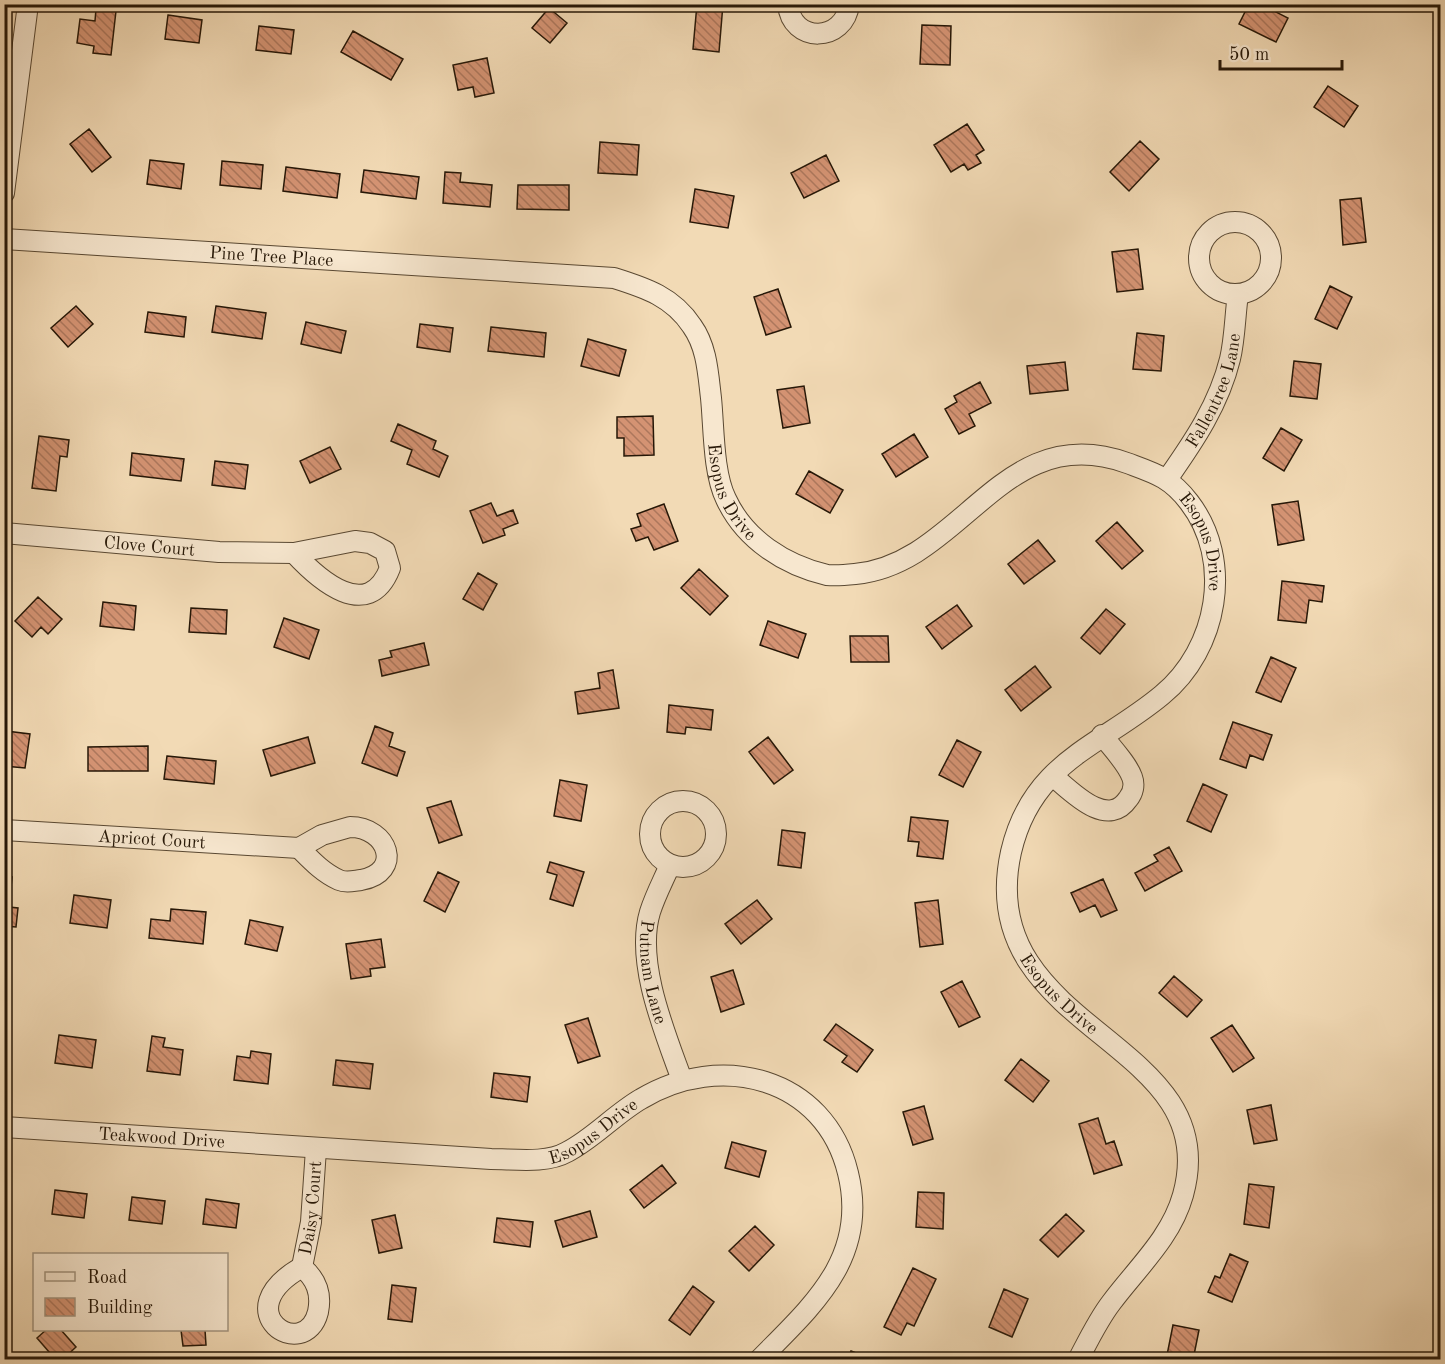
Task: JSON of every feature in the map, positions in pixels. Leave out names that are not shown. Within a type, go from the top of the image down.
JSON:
[{"type":"street","points":[[4,193],[28,4]]},
{"type":"street","points":[[788,4],[792,20],[799,28],[818,35],[836,30],[843,24],[849,4]]},
{"type":"street","name":"Pine Tree Place","points":[[4,239],[540,273]]},
{"type":"street","name":"Esopus Drive","points":[[540,273],[615,278],[657,292],[674,305],[692,325],[707,361],[716,455],[724,497],[744,528],[784,561],[832,576],[880,572],[928,548],[981,498],[1030,465],[1076,453],[1112,458],[1168,478],[1202,521],[1216,562],[1214,604],[1193,663],[1162,695],[1066,760],[1033,799],[1014,838],[1008,864],[1006,901],[1017,943],[1042,982],[1091,1029],[1140,1065],[1158,1083],[1181,1123],[1188,1149],[1185,1191],[1177,1214],[1165,1237],[1107,1307],[1078,1359]]},
{"type":"street","name":"Fallentree Lane","points":[[1168,478],[1198,434],[1219,393],[1231,357],[1238,294]]},
{"type":"street","name":"Clove Court","points":[[4,533],[219,552],[294,553]]},
{"type":"street","points":[[1053,776],[1086,804],[1098,809],[1115,808],[1125,804],[1134,788],[1132,776],[1102,735]]},
{"type":"street","name":"Apricot Court","points":[[4,830],[299,848]]},
{"type":"street","name":"Putnam Lane","points":[[670,865],[650,913],[647,932],[648,968],[664,1030],[682,1080]]},
{"type":"street","name":"Esopus Drive","points":[[316,1149],[491,1159],[550,1158],[567,1152],[641,1098],[682,1080],[726,1073],[759,1079],[787,1090],[818,1116],[838,1145],[848,1172],[852,1196],[851,1220],[841,1263],[830,1283],[759,1359]]},
{"type":"street","name":"Teakwood Drive","points":[[4,1127],[316,1149]]},
{"type":"street","name":"Daisy Court","points":[[302,1267],[311,1222],[316,1149]]},
{"type":"building","points":[[697,4],[723,4],[719,52],[693,49]]},
{"type":"building","points":[[1249,4],[1260,4],[1288,18],[1276,42],[1239,24]]},
{"type":"building","points":[[549,8],[567,23],[550,43],[532,28]]},
{"type":"building","points":[[96,9],[116,11],[111,55],[93,53],[94,46],[77,43],[80,19],[95,21]]},
{"type":"building","points":[[168,15],[202,20],[199,43],[165,39]]},
{"type":"building","points":[[922,25],[951,26],[950,65],[920,64]]},
{"type":"building","points":[[259,26],[294,30],[291,54],[256,50]]},
{"type":"building","points":[[353,31],[403,59],[391,80],[341,52]]},
{"type":"building","points":[[487,58],[494,93],[475,97],[473,87],[458,90],[453,65]]},
{"type":"building","points":[[1328,86],[1358,106],[1344,127],[1314,107]]},
{"type":"building","points":[[967,124],[984,150],[976,155],[981,163],[968,170],[964,164],[951,172],[934,145]]},
{"type":"building","points":[[89,129],[111,157],[92,172],[70,144]]},
{"type":"building","points":[[1140,141],[1159,159],[1129,191],[1110,172]]},
{"type":"building","points":[[600,142],[639,145],[637,175],[598,173]]},
{"type":"building","points":[[826,155],[839,181],[804,198],[791,173]]},
{"type":"building","points":[[150,160],[184,164],[181,189],[147,184]]},
{"type":"building","points":[[222,161],[263,165],[261,189],[220,185]]},
{"type":"building","points":[[286,167],[340,174],[337,198],[283,191]]},
{"type":"building","points":[[364,170],[419,177],[416,199],[361,192]]},
{"type":"building","points":[[445,172],[461,173],[460,182],[492,185],[490,207],[443,203]]},
{"type":"building","points":[[518,185],[569,185],[569,210],[517,209]]},
{"type":"building","points":[[695,189],[734,196],[728,228],[690,222]]},
{"type":"building","points":[[1361,198],[1366,242],[1343,245],[1340,200]]},
{"type":"building","points":[[1138,249],[1143,289],[1117,292],[1112,252]]},
{"type":"building","points":[[1330,286],[1352,297],[1337,329],[1315,319]]},
{"type":"building","points":[[778,289],[791,327],[766,335],[754,297]]},
{"type":"building","points":[[76,306],[93,324],[68,347],[51,328]]},
{"type":"building","points":[[216,306],[266,313],[262,339],[212,332]]},
{"type":"building","points":[[148,312],[186,317],[184,337],[145,332]]},
{"type":"building","points":[[306,322],[346,331],[341,353],[301,344]]},
{"type":"building","points":[[420,324],[453,328],[450,352],[417,347]]},
{"type":"building","points":[[491,327],[546,333],[544,357],[488,351]]},
{"type":"building","points":[[1137,333],[1164,336],[1161,371],[1133,369]]},
{"type":"building","points":[[588,339],[626,350],[619,376],[581,366]]},
{"type":"building","points":[[1294,361],[1321,364],[1317,399],[1290,396]]},
{"type":"building","points":[[1065,362],[1068,390],[1030,394],[1027,366]]},
{"type":"building","points":[[980,382],[991,403],[969,414],[975,426],[959,434],[945,409],[957,402],[954,396]]},
{"type":"building","points":[[804,386],[810,423],[783,428],[777,390]]},
{"type":"building","points":[[653,416],[654,455],[624,456],[624,438],[617,438],[617,417]]},
{"type":"building","points":[[398,424],[436,441],[433,449],[448,456],[439,477],[407,464],[412,450],[391,441]]},
{"type":"building","points":[[1281,428],[1302,440],[1284,471],[1263,458]]},
{"type":"building","points":[[914,434],[928,457],[896,477],[882,454]]},
{"type":"building","points":[[39,436],[69,440],[67,457],[60,456],[56,491],[32,488]]},
{"type":"building","points":[[330,447],[341,469],[310,483],[300,461]]},
{"type":"building","points":[[132,453],[184,459],[181,481],[130,475]]},
{"type":"building","points":[[215,461],[248,465],[245,489],[212,485]]},
{"type":"building","points":[[809,471],[843,490],[830,513],[796,494]]},
{"type":"building","points":[[1298,501],[1304,540],[1278,545],[1272,505]]},
{"type":"building","points":[[491,503],[497,516],[513,510],[518,523],[503,529],[505,535],[483,543],[470,511]]},
{"type":"building","points":[[664,504],[678,541],[654,550],[648,537],[636,541],[631,529],[641,526],[637,514]]},
{"type":"building","points":[[1117,522],[1143,551],[1122,569],[1096,541]]},
{"type":"building","points":[[1038,540],[1055,561],[1024,584],[1008,564]]},
{"type":"building","points":[[699,569],[728,596],[710,615],[681,588]]},
{"type":"building","points":[[478,573],[497,584],[483,610],[463,599]]},
{"type":"building","points":[[1282,581],[1324,586],[1322,602],[1309,600],[1306,623],[1278,620]]},
{"type":"building","points":[[38,597],[62,619],[48,634],[41,627],[32,637],[15,621]]},
{"type":"building","points":[[103,602],[136,606],[134,630],[100,626]]},
{"type":"building","points":[[957,605],[972,626],[942,649],[926,627]]},
{"type":"building","points":[[191,608],[227,610],[226,634],[189,632]]},
{"type":"building","points":[[1106,609],[1125,624],[1100,654],[1081,638]]},
{"type":"building","points":[[284,618],[319,630],[309,659],[274,647]]},
{"type":"building","points":[[768,621],[806,634],[798,658],[760,645]]},
{"type":"building","points":[[850,636],[888,636],[889,662],[851,662]]},
{"type":"building","points":[[424,643],[429,665],[382,676],[379,660],[392,657],[390,651]]},
{"type":"building","points":[[1271,657],[1296,668],[1281,702],[1256,692]]},
{"type":"building","points":[[1035,666],[1051,687],[1021,711],[1005,690]]},
{"type":"building","points":[[613,670],[619,708],[578,714],[575,692],[600,688],[598,673]]},
{"type":"building","points":[[669,705],[713,710],[711,730],[686,727],[685,734],[667,732]]},
{"type":"building","points":[[1233,722],[1272,735],[1263,760],[1250,755],[1246,768],[1220,759]]},
{"type":"building","points":[[375,726],[393,733],[389,746],[405,752],[397,776],[362,763]]},
{"type":"building","points":[[6,731],[30,734],[25,768],[4,766]]},
{"type":"building","points":[[308,737],[315,763],[271,776],[263,750]]},
{"type":"building","points":[[768,737],[793,770],[774,784],[749,752]]},
{"type":"building","points":[[957,740],[981,752],[963,787],[939,775]]},
{"type":"building","points":[[148,746],[148,771],[88,771],[88,747]]},
{"type":"building","points":[[167,756],[216,761],[214,784],[164,779]]},
{"type":"building","points":[[560,780],[587,785],[581,821],[554,816]]},
{"type":"building","points":[[1203,784],[1227,795],[1211,832],[1187,821]]},
{"type":"building","points":[[451,801],[462,835],[439,843],[427,808]]},
{"type":"building","points":[[911,817],[948,821],[943,859],[917,856],[919,842],[908,841]]},
{"type":"building","points":[[782,830],[805,833],[801,868],[778,865]]},
{"type":"building","points":[[1169,847],[1182,871],[1145,891],[1135,873],[1158,861],[1154,855]]},
{"type":"building","points":[[550,862],[584,872],[573,906],[550,899],[557,875],[547,872]]},
{"type":"building","points":[[438,872],[459,882],[445,912],[424,901]]},
{"type":"building","points":[[4,876],[12,877],[9,907],[18,908],[16,927],[4,926]]},
{"type":"building","points":[[1103,879],[1117,910],[1101,917],[1095,905],[1080,912],[1071,893]]},
{"type":"building","points":[[74,895],[111,900],[107,928],[70,923]]},
{"type":"building","points":[[757,900],[772,919],[741,944],[725,924]]},
{"type":"building","points":[[938,900],[943,944],[920,947],[915,903]]},
{"type":"building","points":[[171,909],[206,912],[203,944],[149,938],[151,919],[170,921]]},
{"type":"building","points":[[250,920],[283,927],[277,951],[245,944]]},
{"type":"building","points":[[381,939],[385,967],[370,969],[371,976],[351,979],[346,944]]},
{"type":"building","points":[[733,970],[744,1004],[721,1012],[711,977]]},
{"type":"building","points":[[1174,976],[1202,1000],[1187,1017],[1159,993]]},
{"type":"building","points":[[962,981],[980,1017],[959,1027],[941,992]]},
{"type":"building","points":[[588,1018],[600,1056],[578,1063],[565,1025]]},
{"type":"building","points":[[836,1024],[873,1050],[857,1072],[842,1062],[847,1056],[824,1040]]},
{"type":"building","points":[[1232,1025],[1254,1058],[1233,1072],[1211,1038]]},
{"type":"building","points":[[59,1035],[96,1040],[92,1068],[55,1063]]},
{"type":"building","points":[[152,1036],[165,1038],[163,1047],[183,1050],[180,1075],[147,1071]]},
{"type":"building","points":[[251,1051],[271,1054],[268,1084],[234,1080],[237,1056],[250,1058]]},
{"type":"building","points":[[1021,1059],[1049,1081],[1033,1102],[1005,1080]]},
{"type":"building","points":[[336,1060],[373,1064],[370,1089],[333,1085]]},
{"type":"building","points":[[494,1073],[530,1077],[527,1102],[491,1097]]},
{"type":"building","points":[[1271,1105],[1277,1140],[1254,1144],[1247,1110]]},
{"type":"building","points":[[924,1106],[933,1139],[913,1145],[903,1112]]},
{"type":"building","points":[[1098,1118],[1106,1144],[1114,1141],[1122,1165],[1094,1174],[1079,1124]]},
{"type":"building","points":[[732,1142],[766,1151],[759,1177],[725,1168]]},
{"type":"building","points":[[662,1165],[676,1183],[644,1208],[630,1190]]},
{"type":"building","points":[[1249,1184],[1274,1187],[1269,1228],[1244,1224]]},
{"type":"building","points":[[55,1190],[87,1194],[84,1218],[52,1214]]},
{"type":"building","points":[[918,1192],[944,1193],[943,1229],[916,1227]]},
{"type":"building","points":[[132,1197],[165,1201],[162,1224],[129,1220]]},
{"type":"building","points":[[206,1199],[239,1204],[236,1228],[203,1224]]},
{"type":"building","points":[[590,1211],[597,1237],[563,1247],[555,1221]]},
{"type":"building","points":[[1066,1214],[1084,1231],[1058,1257],[1040,1240]]},
{"type":"building","points":[[395,1215],[402,1248],[379,1253],[372,1220]]},
{"type":"building","points":[[497,1218],[533,1222],[530,1247],[494,1242]]},
{"type":"building","points":[[755,1226],[774,1245],[749,1271],[729,1251]]},
{"type":"building","points":[[1230,1254],[1248,1262],[1232,1302],[1208,1292],[1215,1276],[1220,1278]]},
{"type":"building","points":[[913,1268],[936,1279],[914,1326],[907,1323],[901,1335],[884,1327]]},
{"type":"building","points":[[392,1285],[416,1288],[412,1322],[388,1319]]},
{"type":"building","points":[[693,1286],[714,1302],[690,1335],[669,1320]]},
{"type":"building","points":[[1004,1289],[1028,1299],[1012,1337],[989,1327]]},
{"type":"building","points":[[1173,1325],[1199,1330],[1193,1360],[1166,1360]]},
{"type":"building","points":[[45,1331],[62,1331],[76,1347],[62,1360],[56,1360],[37,1338]]},
{"type":"building","points":[[181,1331],[205,1331],[206,1345],[183,1346]]},
{"type":"building","points":[[851,1351],[874,1360],[847,1360]]}]
